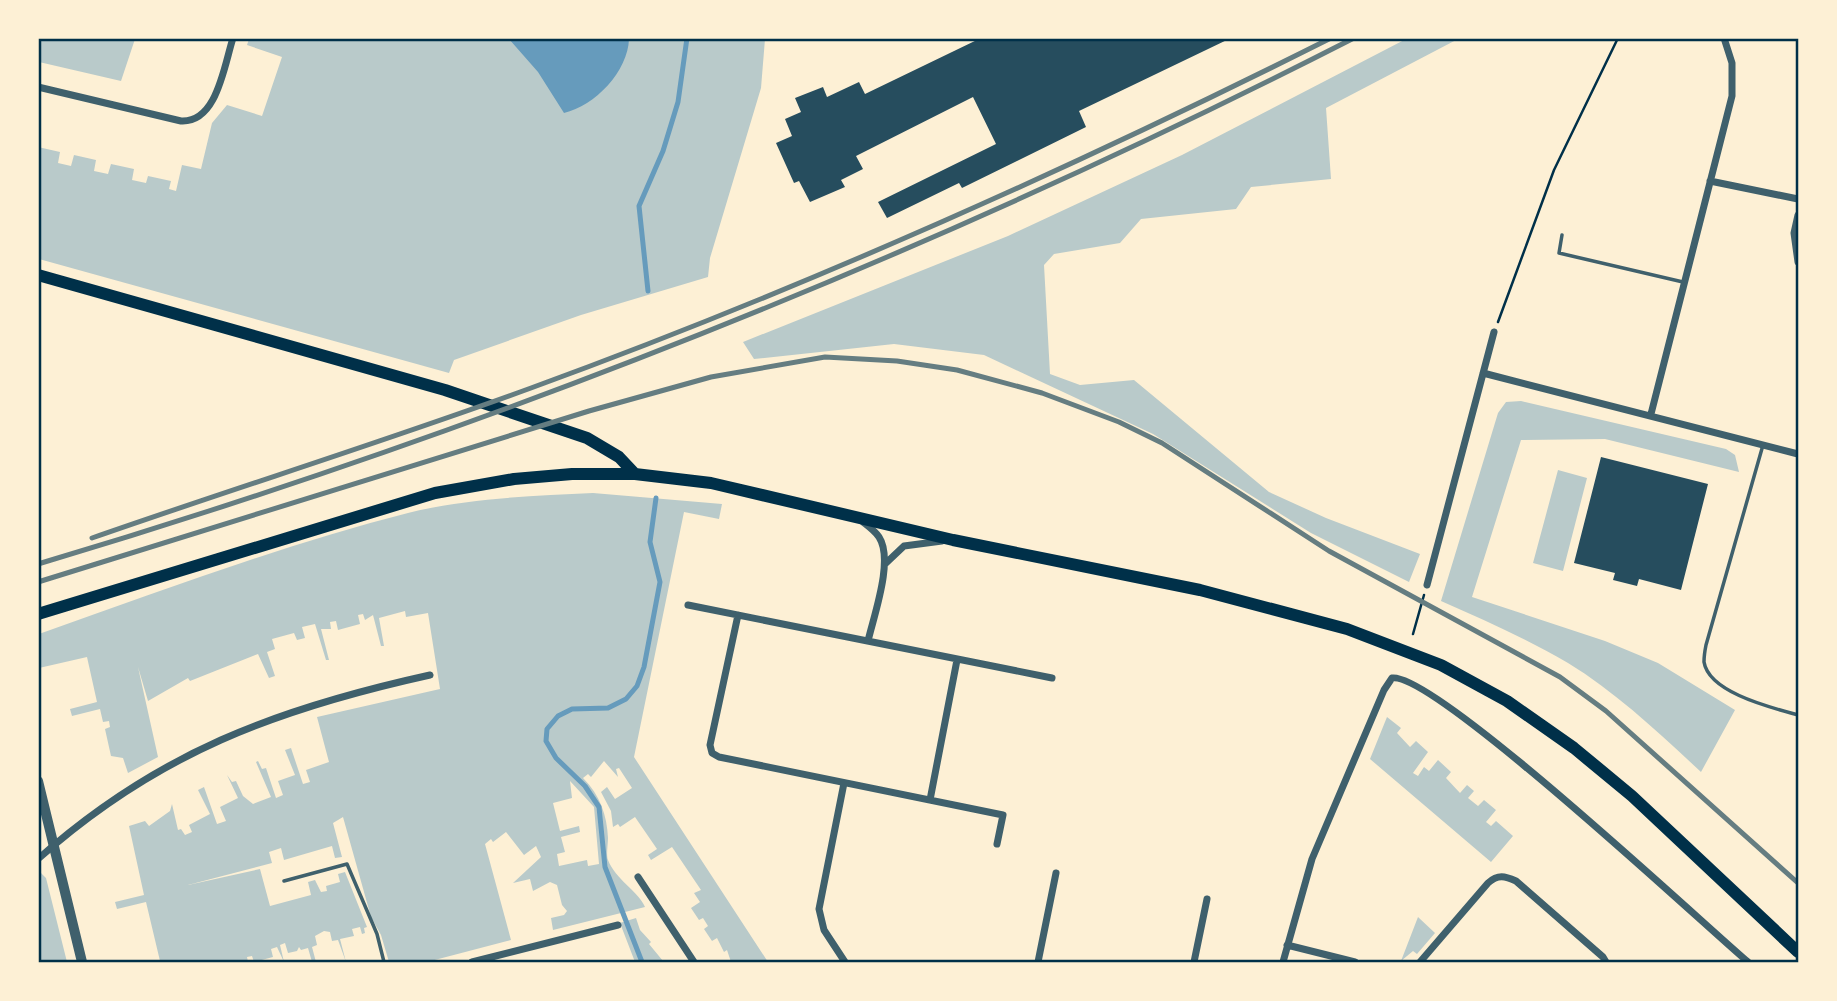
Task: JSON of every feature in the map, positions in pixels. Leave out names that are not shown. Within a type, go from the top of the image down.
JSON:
[{"type":"main road","points":[[38,275],[444,390],[587,438],[620,457],[635,474]]},
{"type":"main road","points":[[44,612],[435,493],[533,476],[635,474],[711,483],[953,540],[1200,590],[1359,633],[1449,668],[1516,708],[1574,748],[1632,796],[1798,952]]},
{"type":"street","points":[[38,87],[181,121],[193,121],[203,115],[214,93],[233,38]]},
{"type":"street","points":[[1651,414],[1732,96],[1732,63],[1724,38]]},
{"type":"street","points":[[1710,181],[1798,199]]},
{"type":"street","points":[[1798,215],[1794,233],[1798,262]]},
{"type":"street","points":[[1427,585],[1494,332]]},
{"type":"street","points":[[1483,373],[1651,414],[1798,454]]},
{"type":"street","points":[[857,516],[878,537],[884,549],[885,564],[868,641]]},
{"type":"street","points":[[885,564],[904,546],[953,540]]},
{"type":"street","points":[[688,605],[1052,678]]},
{"type":"street","points":[[738,615],[710,745],[712,753],[719,757],[1003,815],[997,844]]},
{"type":"street","points":[[930,800],[957,660]]},
{"type":"street","points":[[38,859],[97,809],[193,751],[293,709],[429,675]]},
{"type":"street","points":[[1283,962],[1312,859],[1392,678],[1404,678],[1479,727],[1748,962]]},
{"type":"street","points":[[38,781],[82,962]]},
{"type":"street","points":[[844,783],[820,909],[824,930],[845,962]]},
{"type":"street","points":[[1038,962],[1056,873]]},
{"type":"street","points":[[1420,962],[1488,883],[1494,877],[1505,876],[1516,881],[1606,962]]},
{"type":"street","points":[[638,877],[694,962]]},
{"type":"street","points":[[1194,962],[1207,900]]},
{"type":"street","points":[[472,962],[618,925]]},
{"type":"street","points":[[1287,945],[1355,962]]},
{"type":"lane","points":[[1562,235],[1559,253],[1683,282]]},
{"type":"lane","points":[[1763,445],[1706,645],[1704,663],[1712,677],[1731,690],[1755,703],[1798,715]]},
{"type":"lane","points":[[284,881],[347,864],[377,934],[384,962]]},
{"type":"path","points":[[1494,332],[1554,170],[1618,38]]},
{"type":"path","points":[[1413,634],[1427,585]]},
{"type":"shaded area","points":[[39,38],[135,39],[121,81],[39,62]]},
{"type":"shaded area","points":[[1408,38],[1458,39],[1326,108],[1331,179],[1251,187],[1236,209],[1141,219],[1120,243],[1054,254],[1044,265],[1050,374],[1080,385],[1134,380],[1269,492],[1326,518],[1420,554],[1409,582],[1311,533],[1153,434],[984,355],[894,344],[754,359],[743,342],[1008,236],[1182,155]]},
{"type":"shaded area","points":[[249,39],[765,39],[761,88],[710,258],[708,277],[581,315],[454,360],[449,373],[39,259],[38,147],[60,152],[58,163],[71,166],[74,155],[96,160],[94,171],[108,174],[111,164],[134,169],[132,180],[146,183],[148,176],[171,181],[169,189],[176,191],[182,165],[201,169],[212,123],[227,105],[262,116],[282,57],[247,45]]},
{"type":"shaded area","points":[[1521,401],[1726,449],[1735,455],[1739,472],[1605,439],[1521,440],[1472,597],[1605,641],[1658,663],[1735,710],[1701,772],[1637,714],[1568,663],[1441,601],[1498,413],[1506,402]]},
{"type":"shaded area","points":[[1558,470],[1587,478],[1563,571],[1533,563]]},
{"type":"shaded area","points":[[593,493],[722,504],[719,519],[684,512],[634,757],[768,962],[731,962],[727,950],[724,952],[717,938],[712,941],[704,929],[708,926],[703,918],[699,920],[691,908],[700,902],[694,893],[701,890],[672,847],[651,860],[648,855],[657,849],[635,817],[620,827],[618,824],[613,827],[611,811],[601,792],[607,787],[615,799],[632,788],[619,768],[616,769],[618,777],[604,761],[591,777],[588,774],[583,778],[594,791],[604,813],[608,838],[607,855],[611,867],[645,907],[553,930],[551,918],[564,915],[567,911],[562,905],[557,885],[550,882],[533,891],[530,879],[513,883],[541,857],[536,846],[524,855],[506,832],[493,842],[491,839],[485,844],[511,940],[427,962],[389,962],[381,935],[371,917],[343,817],[333,823],[342,857],[335,858],[332,846],[284,860],[281,848],[269,852],[272,863],[188,885],[260,869],[270,906],[311,895],[308,882],[315,880],[321,892],[327,891],[326,886],[340,882],[338,874],[345,872],[367,927],[364,928],[365,933],[362,934],[360,927],[352,929],[354,936],[340,939],[346,962],[338,940],[332,941],[330,932],[324,931],[315,936],[317,945],[312,947],[316,962],[312,962],[308,948],[301,950],[299,947],[297,951],[288,953],[285,943],[280,945],[284,962],[277,947],[271,949],[273,957],[254,962],[252,956],[247,957],[248,962],[154,962],[160,961],[146,902],[117,909],[115,902],[144,895],[129,826],[145,821],[149,826],[170,811],[172,804],[178,830],[181,829],[185,835],[192,832],[189,825],[210,814],[198,790],[204,787],[217,824],[226,821],[220,807],[238,798],[227,775],[232,782],[236,781],[243,796],[253,804],[271,797],[256,762],[258,761],[262,769],[266,768],[276,798],[283,795],[278,781],[295,775],[285,750],[291,748],[303,784],[310,782],[306,770],[329,762],[317,717],[440,689],[428,613],[406,617],[405,611],[379,618],[384,646],[381,646],[373,615],[365,620],[363,614],[358,615],[360,624],[338,630],[336,621],[330,622],[331,629],[321,629],[329,660],[326,660],[315,624],[302,627],[305,638],[297,640],[294,633],[272,639],[275,649],[267,652],[275,676],[269,678],[258,654],[190,681],[188,678],[148,701],[138,667],[158,757],[128,773],[123,758],[111,756],[105,729],[110,727],[109,721],[103,722],[100,709],[72,716],[70,709],[97,702],[87,657],[39,668],[39,634],[268,554],[408,513],[477,501]],"holes":[[[570,781],[594,807],[599,864],[588,866],[587,860],[559,866],[557,854],[565,852],[561,837],[580,832],[579,826],[560,831],[553,803],[572,798]]]},
{"type":"shaded area","points":[[1387,717],[1401,728],[1397,733],[1410,747],[1416,741],[1428,752],[1413,773],[1418,776],[1424,767],[1429,771],[1438,760],[1451,772],[1446,778],[1460,793],[1467,785],[1474,791],[1468,798],[1478,806],[1484,800],[1496,810],[1486,822],[1491,826],[1496,821],[1513,836],[1491,862],[1370,759]]},
{"type":"shaded area","points":[[41,873],[46,878],[67,962],[39,962]]},
{"type":"shaded area","points":[[1418,917],[1435,933],[1417,954],[1413,951],[1401,961]]},
{"type":"shaded area","points":[[636,918],[640,930],[663,961],[635,962],[620,923]]},
{"type":"water","points":[[509,39],[629,39],[623,63],[608,85],[587,103],[564,113],[538,72]]},
{"type":"building","points":[[981,38],[1231,38],[1079,111],[1086,127],[962,188],[959,183],[887,218],[878,202],[996,144],[973,97],[856,156],[863,169],[841,180],[845,187],[810,202],[799,181],[794,183],[776,143],[792,136],[785,119],[801,112],[795,98],[823,87],[827,97],[859,82],[865,94]]},
{"type":"building","points":[[1601,457],[1708,484],[1681,590],[1639,579],[1637,586],[1613,580],[1615,573],[1574,563]]},
{"type":"waterway","points":[[648,291],[639,206],[663,151],[678,102],[687,38]]},
{"type":"waterway","points":[[642,962],[605,867],[599,807],[585,786],[556,758],[546,741],[547,729],[558,716],[572,709],[608,708],[626,699],[637,686],[644,667],[660,582],[650,542],[656,498]]},
{"type":"railway","points":[[92,538],[476,408],[735,310],[1035,180],[1331,38]]},
{"type":"railway","points":[[38,564],[377,455],[708,331],[1033,193],[1354,38]]},
{"type":"railway","points":[[38,582],[589,411],[711,377],[825,357],[897,361],[957,370],[1042,393],[1119,422],[1162,443],[1329,551],[1560,677],[1606,711],[1798,883]]}]
